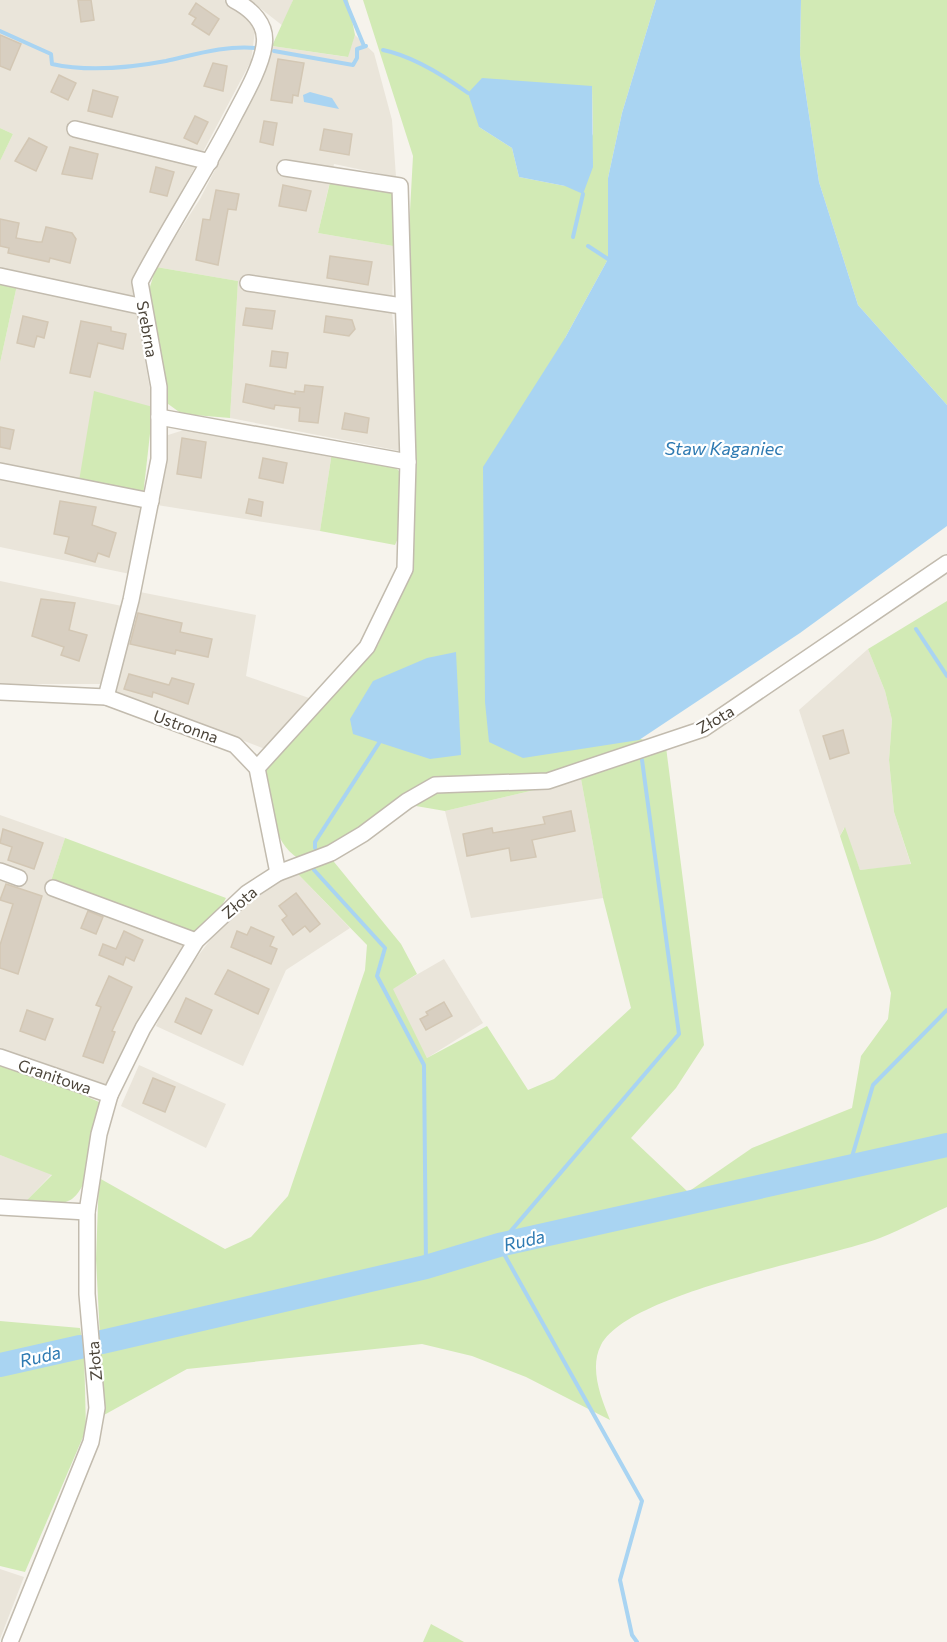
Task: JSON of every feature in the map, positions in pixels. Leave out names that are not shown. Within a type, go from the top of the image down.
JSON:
[{"type":"street","name":"Srebrna","points":[[106,697],[131,600],[159,459],[159,387],[141,282],[246,94],[264,45],[260,21],[250,9],[234,0]]},
{"type":"street","points":[[75,129],[210,162]]},
{"type":"street","points":[[278,873],[257,768],[367,647],[405,569],[408,462],[400,186],[285,168]]},
{"type":"street","points":[[0,276],[144,308]]},
{"type":"street","points":[[248,283],[402,306]]},
{"type":"street","points":[[159,417],[408,462]]},
{"type":"street","points":[[0,471],[150,501]]},
{"type":"street","name":"Złota","points":[[10,1642],[92,1442],[97,1408],[87,1294],[87,1212],[99,1134],[110,1095],[143,1028],[196,941],[247,893],[278,873],[331,853],[363,834],[407,801],[435,785],[548,781],[703,729],[947,563]]},
{"type":"street","name":"Ustronna","points":[[0,692],[106,697],[235,745],[257,768]]},
{"type":"street","points":[[0,871],[19,878]]},
{"type":"street","points":[[53,888],[196,941]]},
{"type":"street","name":"Granitowa","points":[[0,1057],[110,1095]]},
{"type":"street","points":[[0,1207],[87,1212]]},
{"type":"shaded area","points":[[0,0],[224,0],[249,17],[255,31],[251,61],[132,286],[153,407],[79,481],[0,466],[0,363],[17,285],[0,281],[0,161],[13,134],[0,128]]},
{"type":"shaded area","points":[[250,0],[293,0],[283,26]]},
{"type":"shaded area","points":[[355,35],[374,53],[392,120],[396,177],[334,164],[318,233],[393,246],[392,313],[397,355],[400,451],[230,418],[238,281],[156,267],[200,199],[255,92],[272,46],[347,57]]},
{"type":"shaded area","points":[[187,429],[332,452],[320,531],[157,505],[165,436]]},
{"type":"shaded area","points":[[0,477],[144,507],[130,574],[0,547]]},
{"type":"shaded area","points":[[0,581],[122,606],[103,684],[0,684]]},
{"type":"shaded area","points":[[140,592],[256,615],[246,676],[309,698],[265,749],[115,691]]},
{"type":"shaded area","points":[[868,649],[885,691],[892,720],[889,760],[894,812],[911,865],[860,870],[844,828],[840,836],[799,710]]},
{"type":"shaded area","points":[[581,779],[603,898],[471,918],[445,811]]},
{"type":"shaded area","points":[[0,815],[65,838],[51,881],[195,935],[106,1090],[0,1052]]},
{"type":"shaded area","points":[[297,873],[350,928],[286,970],[243,1066],[156,1026],[170,992],[228,917],[253,896]]},
{"type":"shaded area","points":[[444,959],[483,1023],[427,1058],[392,989]]},
{"type":"shaded area","points":[[139,1065],[226,1104],[206,1148],[121,1106]]},
{"type":"shaded area","points":[[0,1155],[52,1174],[25,1202],[0,1201]]},
{"type":"shaded area","points":[[0,1569],[24,1577],[0,1639]]},
{"type":"green space","points":[[293,0],[348,0],[355,35],[348,57],[272,46]]},
{"type":"green space","points":[[363,0],[656,0],[622,113],[608,178],[608,259],[565,338],[638,738],[666,747],[704,1045],[676,1088],[631,1138],[688,1192],[752,1148],[852,1108],[861,1056],[888,1019],[891,993],[840,836],[845,827],[860,870],[911,864],[894,812],[889,760],[892,720],[885,691],[868,649],[947,601],[947,1207],[880,1238],[686,1294],[648,1309],[619,1326],[601,1345],[596,1363],[598,1383],[610,1420],[526,1377],[472,1356],[422,1344],[187,1369],[104,1415],[96,1259],[99,1178],[225,1249],[251,1237],[288,1196],[365,970],[367,945],[297,873],[330,857],[401,944],[417,974],[393,989],[427,1058],[487,1026],[528,1090],[554,1079],[631,1008],[603,898],[581,779],[445,811],[410,805],[331,848],[299,859],[282,842],[273,821],[265,772],[294,736],[378,645],[409,576],[415,439],[412,330],[406,284],[413,156]],"holes":[[[592,86],[593,134],[565,186],[519,177],[512,148],[479,127]]]},
{"type":"green space","points":[[801,0],[947,0],[947,405],[858,305],[819,182],[800,55]]},
{"type":"green space","points":[[0,128],[13,134],[0,161]]},
{"type":"green space","points":[[331,178],[387,189],[395,194],[393,246],[318,233]]},
{"type":"green space","points":[[156,267],[238,281],[230,418],[182,414],[164,401],[149,290]]},
{"type":"green space","points":[[0,281],[17,285],[0,363]]},
{"type":"green space","points":[[94,391],[153,407],[143,496],[79,481]]},
{"type":"green space","points":[[332,452],[391,463],[402,474],[398,538],[395,545],[320,531]]},
{"type":"green space","points":[[65,838],[226,898],[217,914],[195,935],[51,881]]},
{"type":"green space","points":[[0,1063],[21,1068],[99,1102],[97,1139],[89,1169],[84,1182],[72,1199],[56,1204],[25,1202],[52,1175],[0,1155]]},
{"type":"green space","points":[[0,1321],[80,1328],[84,1350],[86,1430],[25,1572],[0,1566]]},
{"type":"green space","points":[[431,1624],[464,1642],[423,1642]]},
{"type":"water","name":"Staw Kaganiec","points":[[656,0],[801,0],[800,55],[819,182],[858,305],[947,405],[947,526],[800,633],[639,740],[523,758],[489,742],[485,702],[483,467],[565,338],[608,259],[608,178],[622,113]]},
{"type":"water","points":[[482,78],[592,86],[593,167],[583,194],[565,186],[519,177],[512,148],[479,127],[468,93]]},
{"type":"water","points":[[310,92],[332,98],[339,109],[304,102],[303,95]]},
{"type":"water","points":[[456,652],[461,755],[430,759],[353,734],[350,719],[373,681],[427,658]]},
{"type":"building","points":[[78,0],[91,0],[94,20],[81,22]]},
{"type":"building","points":[[196,3],[219,19],[209,35],[192,24],[196,18],[189,14]]},
{"type":"building","points":[[0,35],[21,44],[10,70],[0,66]]},
{"type":"building","points":[[278,59],[304,63],[298,96],[293,95],[292,103],[271,100]]},
{"type":"building","points":[[213,63],[227,66],[223,91],[204,86]]},
{"type":"building","points":[[59,75],[76,83],[68,100],[51,92]]},
{"type":"building","points":[[93,90],[118,97],[112,117],[88,111]]},
{"type":"building","points":[[195,116],[208,122],[197,144],[184,138]]},
{"type":"building","points":[[264,121],[277,123],[273,145],[260,142]]},
{"type":"building","points":[[324,129],[352,134],[349,155],[320,150]]},
{"type":"building","points":[[29,138],[47,147],[36,171],[15,161]]},
{"type":"building","points":[[70,147],[98,154],[92,179],[62,174]]},
{"type":"building","points":[[156,167],[174,172],[167,196],[150,192]]},
{"type":"building","points":[[283,185],[311,191],[306,211],[279,206]]},
{"type":"building","points":[[216,190],[239,194],[236,210],[228,209],[218,265],[196,260],[203,219],[210,220]]},
{"type":"building","points":[[0,219],[19,223],[16,238],[42,242],[46,227],[72,233],[76,239],[70,263],[50,258],[49,262],[8,253],[9,248],[0,246]]},
{"type":"building","points":[[330,256],[372,262],[368,285],[327,278]]},
{"type":"building","points":[[246,308],[275,311],[272,329],[243,325]]},
{"type":"building","points":[[23,316],[48,322],[44,338],[37,336],[34,347],[17,343]]},
{"type":"building","points":[[326,316],[352,320],[355,329],[349,336],[324,332]]},
{"type":"building","points":[[81,321],[111,327],[111,331],[126,334],[123,349],[98,343],[90,377],[70,373]]},
{"type":"building","points":[[272,351],[288,353],[286,368],[270,366]]},
{"type":"building","points":[[246,384],[295,394],[295,391],[304,392],[305,385],[323,387],[318,423],[299,421],[300,408],[275,405],[274,409],[243,402]]},
{"type":"building","points":[[345,413],[369,418],[367,433],[342,429]]},
{"type":"building","points":[[0,427],[14,430],[10,449],[0,447]]},
{"type":"building","points":[[182,438],[206,442],[201,478],[177,474]]},
{"type":"building","points":[[263,458],[287,463],[283,483],[259,478]]},
{"type":"building","points":[[249,499],[263,502],[261,516],[246,513]]},
{"type":"building","points":[[60,501],[96,507],[92,525],[116,533],[109,557],[98,553],[95,562],[65,553],[69,537],[54,534]]},
{"type":"building","points":[[41,599],[75,603],[69,630],[87,635],[79,661],[61,655],[64,647],[32,636]]},
{"type":"building","points":[[138,613],[182,623],[180,632],[212,639],[208,657],[176,650],[175,654],[130,644]]},
{"type":"building","points":[[129,674],[169,685],[172,678],[194,684],[188,704],[153,692],[152,697],[124,689]]},
{"type":"building","points":[[843,730],[849,753],[830,759],[823,736]]},
{"type":"building","points":[[571,811],[575,831],[532,840],[536,857],[511,861],[509,848],[467,856],[463,834],[492,828],[493,833],[545,824],[543,817]]},
{"type":"building","points":[[3,829],[43,843],[34,869],[8,860],[12,847],[0,843]]},
{"type":"building","points":[[6,884],[42,896],[18,974],[0,968],[0,945],[13,904],[0,900]]},
{"type":"building","points":[[296,893],[320,924],[310,932],[305,926],[293,935],[282,920],[287,916],[279,906]]},
{"type":"building","points":[[88,911],[103,917],[96,934],[81,928]]},
{"type":"building","points":[[251,927],[274,937],[270,946],[277,949],[271,964],[231,947],[237,931],[247,935]]},
{"type":"building","points":[[124,931],[143,940],[134,961],[126,957],[123,965],[99,955],[103,944],[116,949]]},
{"type":"building","points":[[228,970],[269,989],[258,1014],[215,994]]},
{"type":"building","points":[[109,976],[132,987],[112,1031],[115,1032],[103,1063],[83,1056],[101,1007],[96,1005]]},
{"type":"building","points":[[186,998],[212,1010],[201,1034],[175,1022]]},
{"type":"building","points":[[444,1002],[452,1016],[426,1030],[420,1019],[428,1015],[426,1012]]},
{"type":"building","points":[[27,1010],[53,1019],[45,1040],[20,1031]]},
{"type":"building","points":[[153,1078],[175,1087],[165,1112],[143,1103]]},
{"type":"waterway","points":[[345,0],[364,46]]},
{"type":"waterway","points":[[0,31],[51,54],[52,64],[80,68],[138,66],[222,49],[257,48]]},
{"type":"waterway","points":[[274,51],[353,65],[357,58],[357,49],[366,46]]},
{"type":"waterway","points":[[383,50],[427,67],[468,93]]},
{"type":"waterway","points":[[573,237],[583,194]]},
{"type":"waterway","points":[[588,246],[608,259]]},
{"type":"waterway","points":[[916,629],[947,676]]},
{"type":"waterway","points":[[315,848],[315,842],[379,743]]},
{"type":"waterway","points":[[637,1642],[632,1635],[620,1580],[642,1501],[499,1245],[679,1034],[642,760]]},
{"type":"waterway","points":[[314,870],[385,948],[377,976],[424,1065],[426,1267]]},
{"type":"waterway","points":[[849,1167],[873,1085],[947,1010]]},
{"type":"waterway","name":"Ruda","points":[[102,1342],[426,1267],[499,1245],[947,1145]]},
{"type":"waterway","name":"Ruda","points":[[0,1365],[80,1347]]}]
